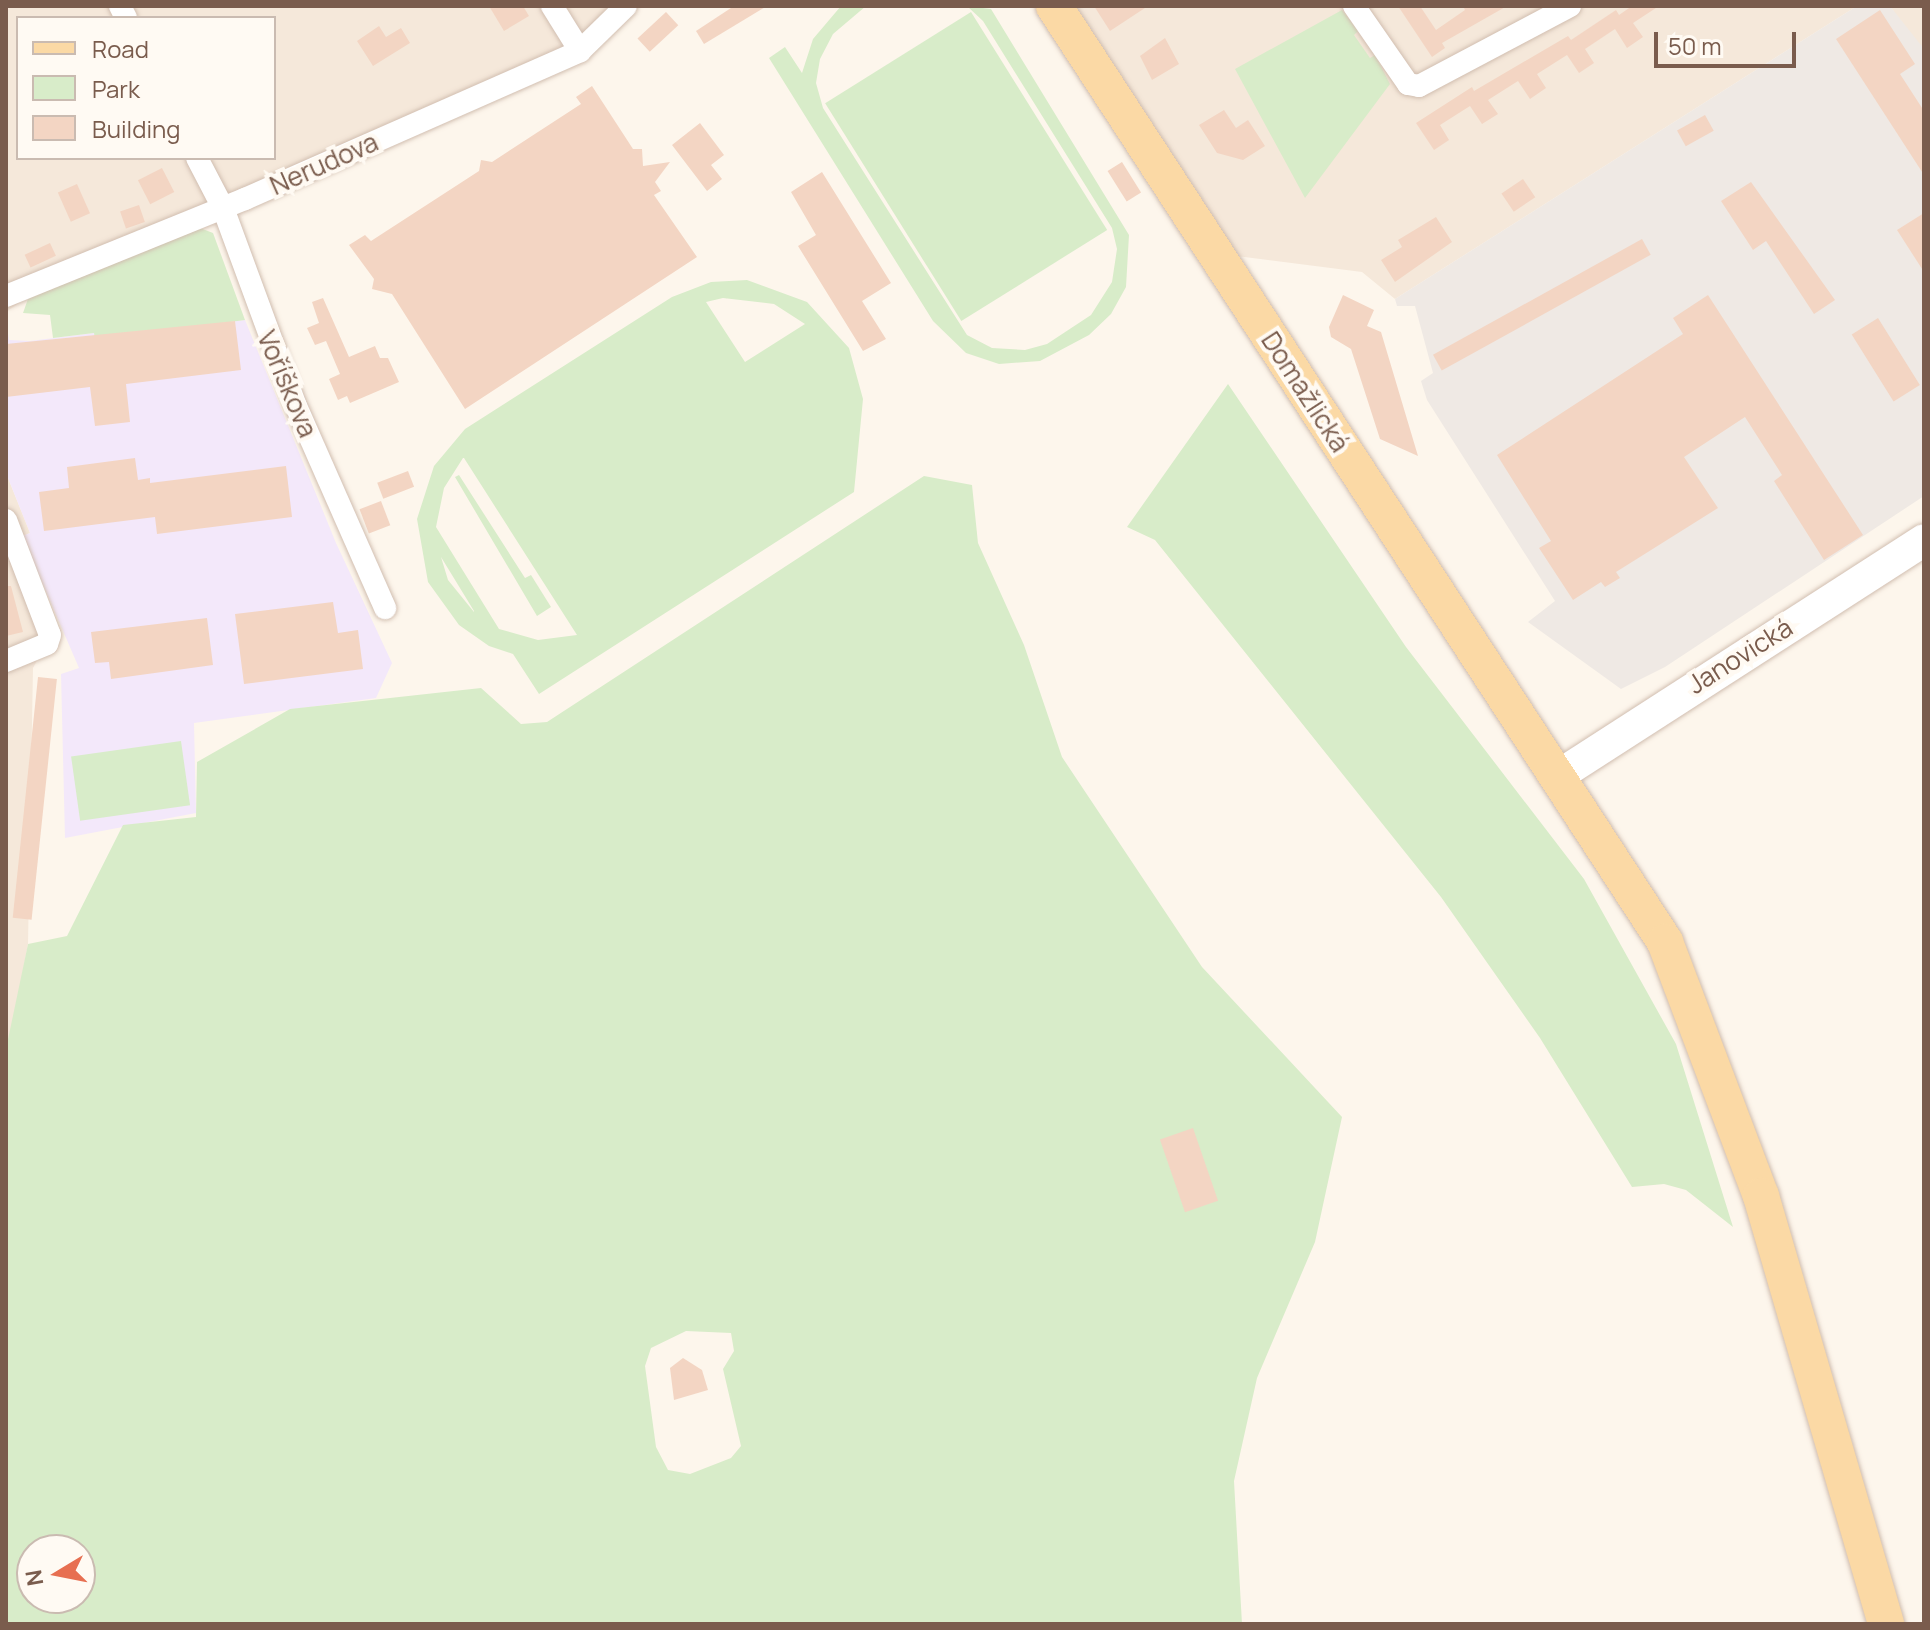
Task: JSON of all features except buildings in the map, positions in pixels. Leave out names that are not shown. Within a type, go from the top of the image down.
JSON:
[{"type":"main road","name":"Domažlická","points":[[1054,6],[1641,899],[1689,996],[1761,1196],[1886,1624]]},
{"type":"main road","name":"Janovická","points":[[1558,776],[1924,540]]},
{"type":"street","points":[[552,6],[580,51]]},
{"type":"street","name":"Nerudova","points":[[6,296],[223,208],[580,51],[626,6]]},
{"type":"street","points":[[1354,6],[1408,84],[1431,81],[1570,6]]},
{"type":"street","name":"Voříškova","points":[[198,160],[223,208],[255,307],[385,608]]},
{"type":"street","points":[[6,520],[50,635],[47,644],[6,661]]},
{"type":"shaded area","points":[[6,6],[630,6],[590,42],[36,291],[6,312]]},
{"type":"shaded area","points":[[1064,6],[1857,6],[1395,299],[1362,272],[1221,254]]},
{"type":"shaded area","points":[[1857,6],[1890,6],[1924,49],[1924,496],[1665,667],[1621,689],[1528,622],[1555,601],[1427,400],[1421,381],[1433,373],[1415,306],[1397,306],[1395,299]]},
{"type":"shaded area","points":[[1890,6],[1924,6],[1924,49],[1921,51]]},
{"type":"shaded area","points":[[245,320],[336,543],[392,663],[376,698],[194,723],[196,813],[65,838],[61,674],[79,668],[22,536],[30,533],[6,473],[6,321],[9,340],[30,341],[94,333],[95,340]]},
{"type":"shaded area","points":[[6,473],[30,533],[23,536],[57,622],[33,668],[28,944],[6,1062]]},
{"type":"green space","points":[[841,6],[866,6],[833,34],[820,59],[816,83],[823,108],[967,335],[992,348],[1025,350],[1047,344],[1091,315],[1112,282],[1117,249],[1112,228],[983,21],[967,6],[991,9],[1129,235],[1126,287],[1111,314],[1089,335],[1040,361],[999,364],[966,353],[933,321],[769,58],[785,47],[802,73],[813,39]]},
{"type":"green space","points":[[1342,10],[1358,31],[1354,35],[1370,58],[1375,55],[1390,84],[1305,198],[1235,69]]},
{"type":"green space","points":[[971,12],[1107,230],[961,321],[825,103]]},
{"type":"green space","points":[[200,228],[213,233],[245,320],[95,340],[94,333],[53,338],[50,315],[23,313],[29,296]]},
{"type":"green space","points":[[747,280],[807,302],[849,348],[863,399],[854,492],[539,694],[513,654],[489,646],[459,625],[428,582],[417,519],[434,466],[465,429],[672,297],[711,282]],"holes":[[[723,298],[774,304],[805,324],[745,362],[706,302]],[[464,458],[577,635],[538,640],[499,629],[436,527],[444,488]],[[441,557],[474,612],[448,580]]]},
{"type":"green space","points":[[1228,384],[1406,647],[1584,879],[1676,1044],[1733,1227],[1686,1190],[1664,1184],[1632,1187],[1540,1038],[1441,897],[1155,540],[1127,527]]},
{"type":"green space","points":[[459,475],[525,578],[531,575],[551,607],[537,616],[455,477]]},
{"type":"green space","points":[[924,476],[972,485],[978,543],[1024,645],[1062,757],[1202,967],[1342,1117],[1315,1242],[1257,1378],[1234,1481],[1242,1624],[6,1624],[6,1049],[28,944],[67,936],[123,825],[196,817],[197,762],[290,709],[481,688],[521,724],[547,722]],"holes":[[[686,1331],[731,1333],[734,1351],[723,1369],[741,1446],[731,1458],[690,1474],[668,1470],[656,1447],[645,1366],[651,1348]]]},
{"type":"green space","points":[[181,741],[190,805],[80,821],[71,756]]}]
